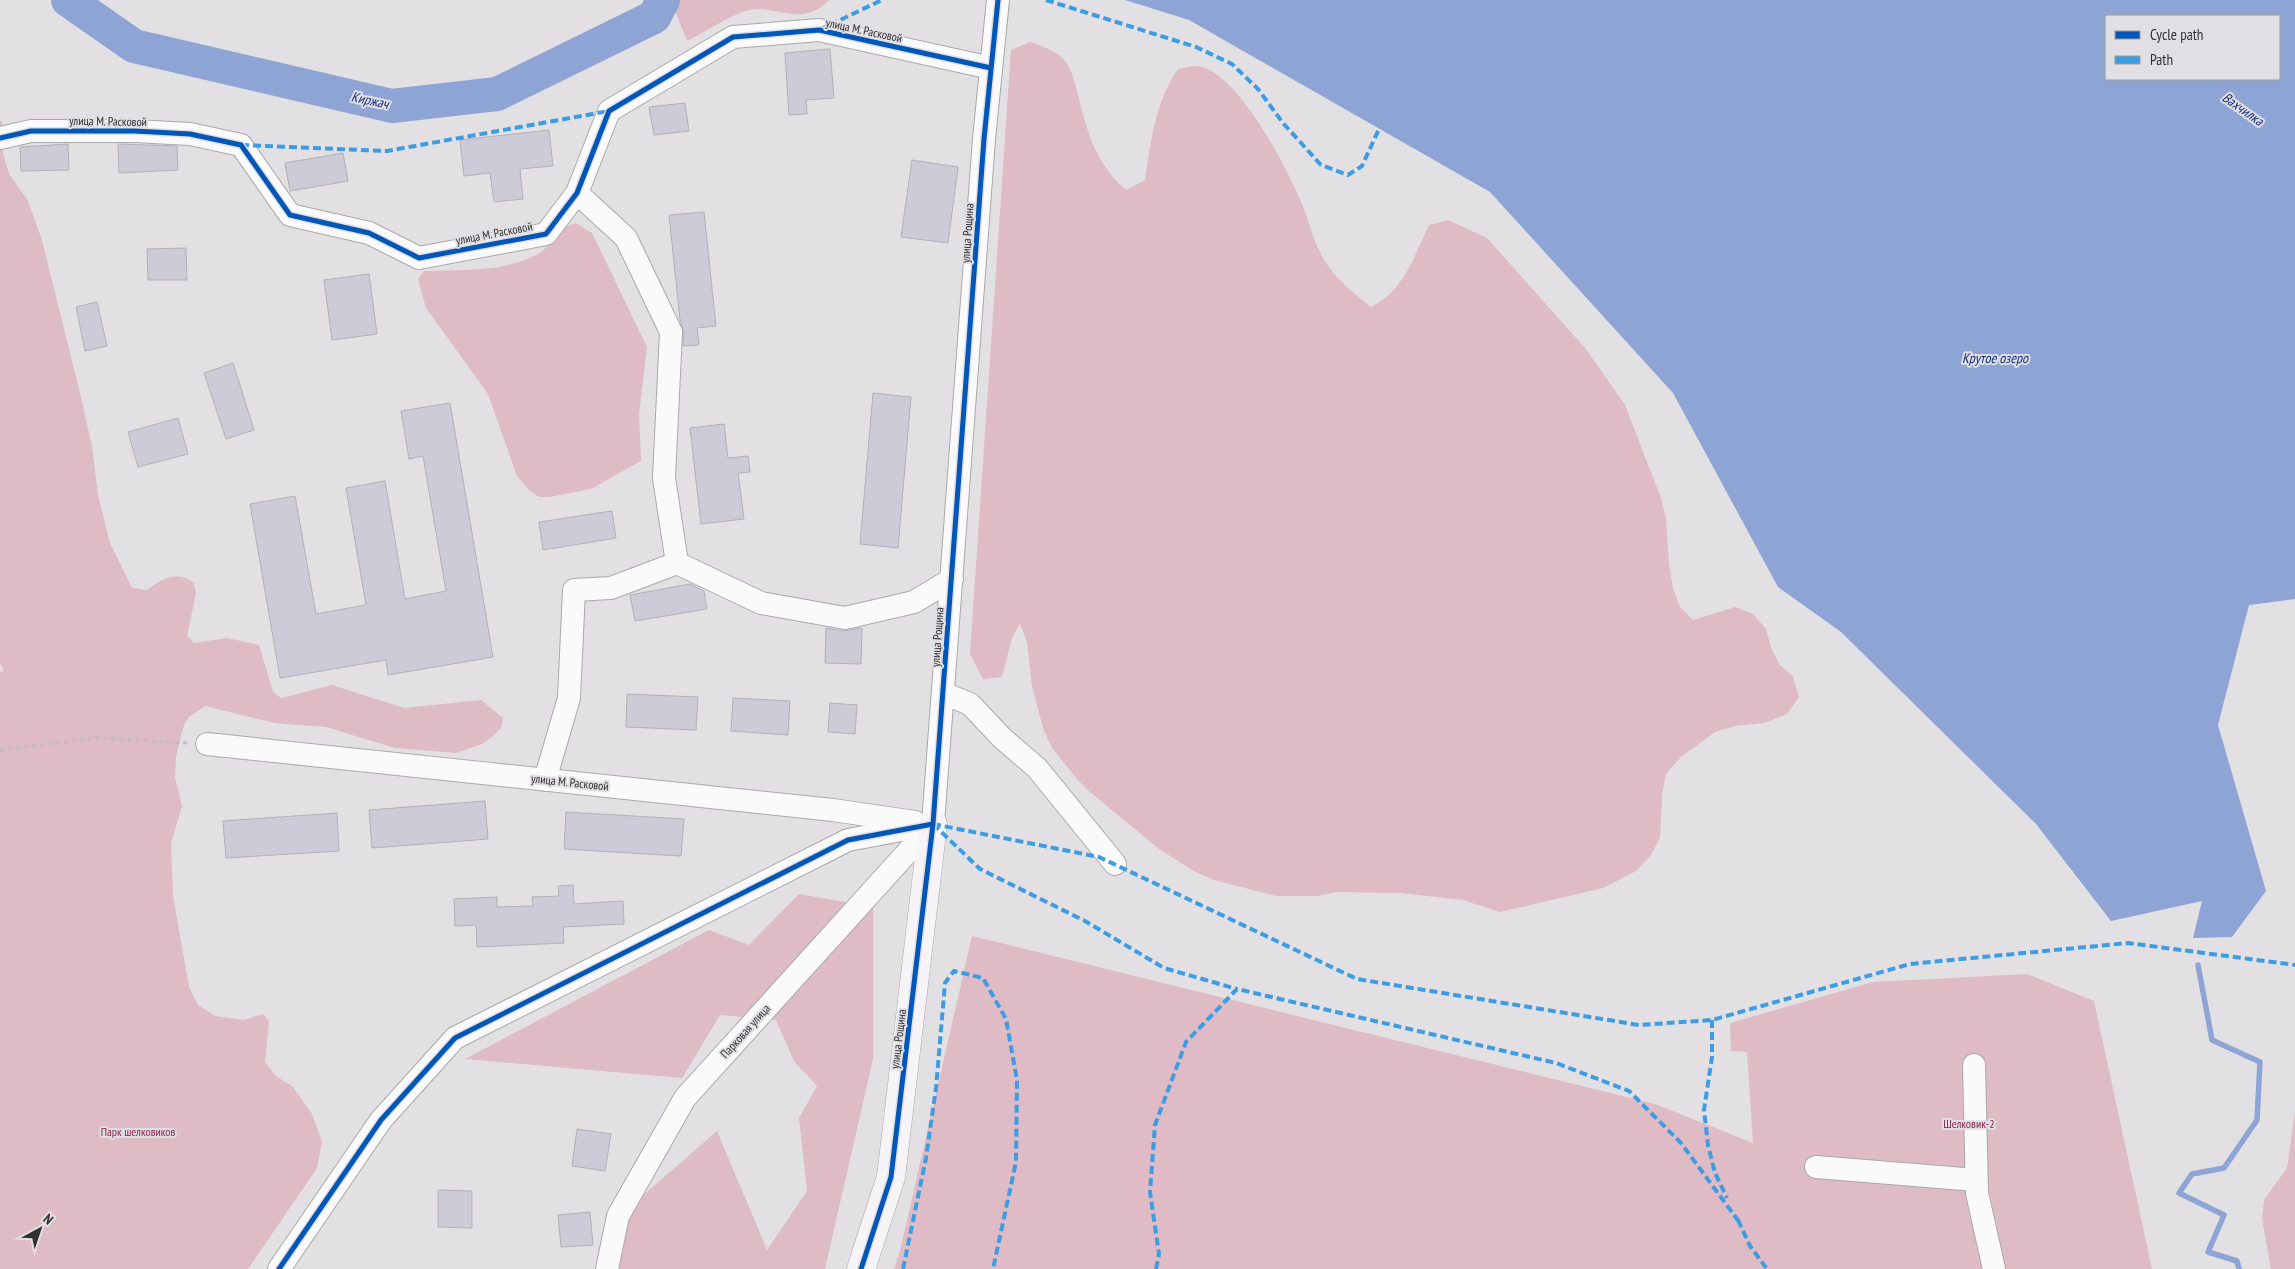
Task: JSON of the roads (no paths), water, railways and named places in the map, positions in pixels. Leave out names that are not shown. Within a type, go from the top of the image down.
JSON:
[{"type":"street","name":"улица Рощина","points":[[862,1269],[891,1177],[933,824],[984,139],[998,0]]},
{"type":"street","name":"улица М. Расковой","points":[[3,136],[32,131],[135,131],[190,134],[241,145],[290,215],[369,234],[419,258],[546,234],[577,193],[609,112],[733,37],[819,30],[991,68]]},
{"type":"street","points":[[577,193],[626,238],[671,332],[664,478],[677,563]]},
{"type":"street","points":[[545,780],[569,698],[574,590],[611,588],[677,563],[761,603],[845,618],[914,602],[952,579]]},
{"type":"street","points":[[943,693],[970,704],[1002,738],[1037,768],[1115,864]]},
{"type":"street","name":"улица М. Расковой","points":[[207,744],[833,810],[933,824]]},
{"type":"street","points":[[833,810],[847,823],[848,840]]},
{"type":"street","points":[[279,1269],[381,1120],[455,1038],[848,840],[933,824]]},
{"type":"street","name":"Парковая улица","points":[[607,1269],[618,1216],[685,1098],[933,824]]},
{"type":"street","points":[[1974,1065],[1977,1193],[1994,1269]]},
{"type":"street","points":[[1816,1167],[1976,1180]]},
{"type":"water","name":"Крутое озеро","points":[[1125,0],[2295,0],[2295,599],[2249,605],[2218,725],[2266,891],[2232,937],[2193,938],[2202,901],[2111,921],[2036,824],[1841,632],[1778,587],[1673,393],[1490,192],[1189,20]]},
{"type":"waterway","name":"Киржач","points":[[68,0],[134,46],[392,106],[497,94],[654,17],[663,0]]},
{"type":"waterway","points":[[2198,965],[2212,1040],[2260,1062],[2257,1120],[2224,1168],[2192,1174],[2179,1193],[2224,1215],[2208,1252],[2237,1261],[2239,1269]]},
{"type":"water label","name":"Вахчилка","points":[[2243,109]]},
{"type":"park label","name":"Шелковик-2","points":[[1969,1123]]},
{"type":"park label","name":"Парк шелковиков","points":[[138,1131]]}]
